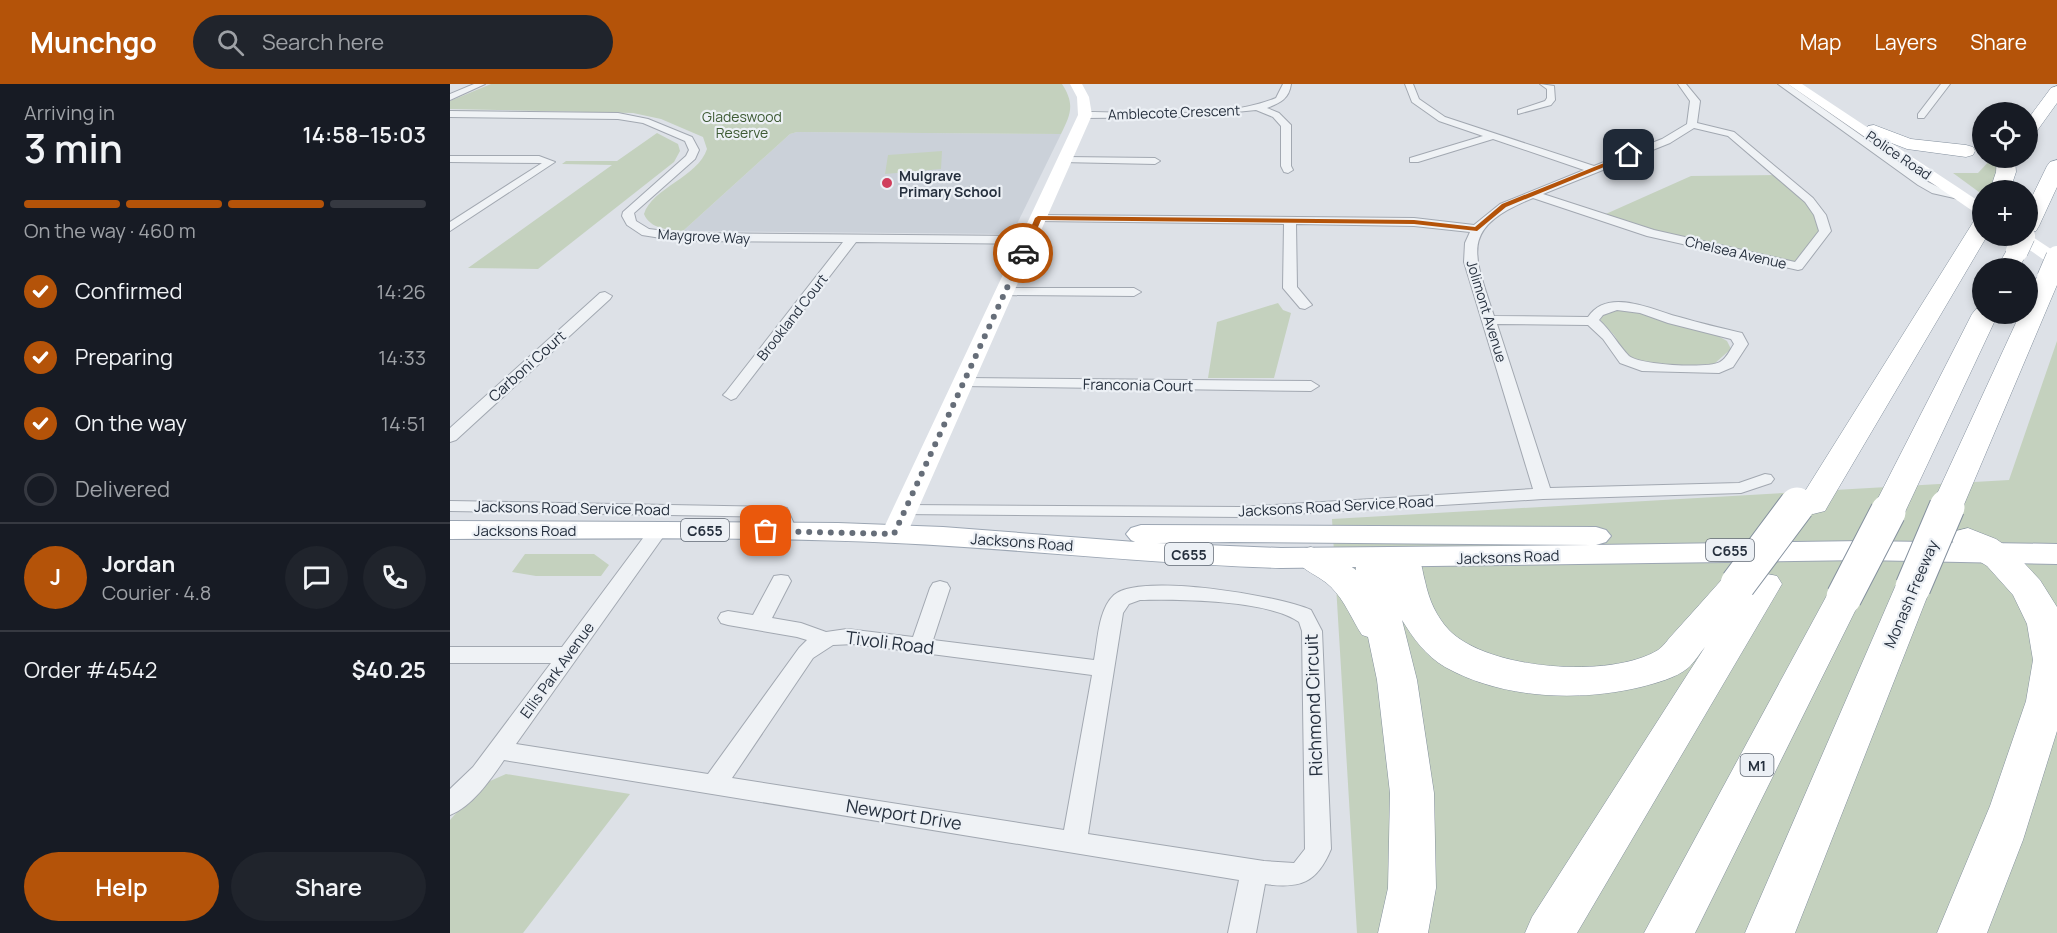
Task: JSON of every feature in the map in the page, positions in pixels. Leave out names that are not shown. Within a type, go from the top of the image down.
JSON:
[{"type":"highway","points":[[2038,117],[2057,91]]},
{"type":"highway","points":[[1874,130],[1907,144],[1972,150]]},
{"type":"highway","points":[[1898,150],[1972,150]]},
{"type":"highway","points":[[2038,206],[2057,166]]},
{"type":"highway","points":[[1550,933],[1751,584],[1805,504],[1858,415],[1889,380],[1972,239]]},
{"type":"highway","name":"Monash Freeway","points":[[1770,933],[1947,507],[2054,265]]},
{"type":"highway","name":"M1","points":[[1669,933],[1888,512],[1980,324]]},
{"type":"highway","points":[[1962,933],[2005,829],[2045,703],[2052,678],[2053,661],[2048,631],[2034,600],[2021,581],[1981,545]]},
{"type":"highway","points":[[1386,547],[1413,610],[1439,643],[1479,668],[1528,679],[1605,680],[1643,671],[1672,660],[1751,584]]},
{"type":"highway","points":[[1386,547],[1375,582],[1397,680],[1412,793],[1412,888],[1403,933]]},
{"type":"highway","points":[[1311,558],[1344,575],[1370,614],[1397,680]]},
{"type":"highway","points":[[2005,829],[2057,738]]},
{"type":"main road","name":"Jacksons Road","points":[[450,530],[788,531],[899,522],[959,538],[1229,557],[1311,558],[1386,547]]},
{"type":"main road","name":"Jacksons Road","points":[[959,538],[1231,533],[1386,547],[1480,559],[1732,550],[1981,545],[2057,539]]},
{"type":"main road","name":"Jacksons Road","points":[[1981,545],[2057,554]]},
{"type":"street","points":[[450,97],[481,84]]},
{"type":"street","points":[[899,522],[1085,115],[1083,97],[1076,84]]},
{"type":"street","name":"Amblecote Crescent","points":[[1085,115],[1259,108],[1280,99],[1287,84]]},
{"type":"street","points":[[1408,84],[1415,100],[1426,110],[1442,119],[1591,169]]},
{"type":"street","points":[[1521,112],[1548,103],[1552,98],[1551,88],[1544,84]]},
{"type":"street","points":[[1038,218],[1414,222],[1477,229],[1504,206],[1591,169],[1666,141],[1692,124],[1695,100],[1682,84]]},
{"type":"street","points":[[1782,84],[1808,97],[1922,183],[1936,191],[1963,197]]},
{"type":"street","name":"Police Road","points":[[1794,84],[1808,97],[1972,194]]},
{"type":"street","points":[[1921,116],[1946,84]]},
{"type":"street","name":"Police Road","points":[[1808,97],[1848,113],[1874,130],[1963,197],[1972,209]]},
{"type":"street","points":[[1259,108],[1276,115],[1286,125],[1286,166],[1288,170]]},
{"type":"street","name":"Maygrove Way","points":[[450,114],[618,116],[645,120],[689,139],[694,150],[691,157],[629,212],[631,223],[646,232],[680,237],[1029,240]]},
{"type":"street","name":"Chelsea Avenue","points":[[1531,194],[1651,233],[1798,266],[1825,231],[1820,215],[1809,200],[1731,134],[1692,124]]},
{"type":"street","points":[[1414,160],[1490,137]]},
{"type":"street","points":[[450,159],[539,159],[550,162],[450,227]]},
{"type":"street","points":[[1065,160],[1155,160]]},
{"type":"street","points":[[1290,221],[1290,288],[1305,305]]},
{"type":"street","name":"Jolimont Avenue","points":[[1477,229],[1471,243],[1470,262],[1543,494]]},
{"type":"street","points":[[2038,231],[2057,250]]},
{"type":"street","name":"Brookland Court","points":[[731,395],[852,239]]},
{"type":"street","points":[[2017,248],[2054,265]]},
{"type":"street","points":[[1006,292],[1134,292]]},
{"type":"street","name":"Carboni Court","points":[[450,437],[605,296]]},
{"type":"street","points":[[1490,320],[1592,321],[1608,336],[1625,360],[1642,367],[1713,370],[1728,364],[1741,344],[1737,336],[1673,320],[1642,309],[1616,306],[1598,312],[1592,321]]},
{"type":"street","name":"Franconia Court","points":[[964,383],[1311,386]]},
{"type":"street","name":"Jacksons Road Service Road","points":[[899,522],[1240,512],[1543,494],[1741,488],[1765,478]]},
{"type":"street","name":"Jacksons Road Service Road","points":[[450,506],[781,512],[788,531]]},
{"type":"street","name":"Ellis Park Avenue","points":[[450,805],[471,786],[499,750],[658,530]]},
{"type":"street","points":[[759,623],[781,581]]},
{"type":"street","points":[[920,646],[940,588]]},
{"type":"street","name":"Richmond Circuit","points":[[1074,842],[1116,604],[1125,596],[1140,593],[1205,596],[1291,608],[1303,614],[1309,621],[1312,631],[1318,849],[1314,862],[1308,869]]},
{"type":"street","points":[[728,618],[801,630],[824,639]]},
{"type":"street","name":"Tivoli Road","points":[[714,784],[806,653],[817,642],[824,639],[838,636],[1103,669]]},
{"type":"street","points":[[450,655],[568,655]]},
{"type":"street","name":"Newport Drive","points":[[499,750],[1254,871],[1296,874],[1308,869]]},
{"type":"street","points":[[1242,933],[1254,871]]},
{"type":"shaded area","name":"Mulgrave Primary School","points":[[797,132],[1061,134],[1013,232],[1006,234],[683,231],[790,134]]},
{"type":"green space","name":"Gladeswood Reserve","points":[[491,84],[1062,84],[1069,97],[1070,109],[1061,134],[797,132],[790,134],[683,231],[655,226],[644,214],[656,197],[702,159],[707,149],[703,137],[661,119],[633,113],[450,109],[450,101]]},
{"type":"green space","points":[[657,133],[678,144],[680,151],[674,162],[538,269],[468,268],[612,165],[562,164],[566,161],[617,161]]},
{"type":"green space","points":[[942,151],[941,169],[885,174],[888,155]]},
{"type":"green space","points":[[1983,168],[1998,168],[1995,180],[1972,180],[1972,187],[1953,173],[1978,173]]},
{"type":"green space","points":[[1778,175],[1809,200],[1825,231],[1798,266],[1599,217],[1691,176]]},
{"type":"green space","points":[[1278,303],[1283,310],[1291,313],[1274,378],[1208,378],[1217,322]]},
{"type":"green space","points":[[1627,310],[1713,333],[1727,341],[1731,349],[1714,364],[1671,365],[1648,363],[1630,357],[1599,317],[1611,311]]},
{"type":"green space","points":[[2057,341],[2057,933],[1357,933],[1332,519],[2009,480]]},
{"type":"green space","points":[[525,554],[594,554],[609,565],[601,576],[536,576],[512,572]]},
{"type":"green space","points":[[506,774],[630,794],[523,933],[450,933],[450,820],[481,785]]},
{"type":"way so far","points":[[766,531],[894,534],[1023,253]]},
{"type":"place","name":"Mulgrave Primary School","points":[[887,183]]},
{"type":"route","points":[[1023,253],[1038,218],[1414,222],[1477,229],[1504,206],[1629,155]]}]
